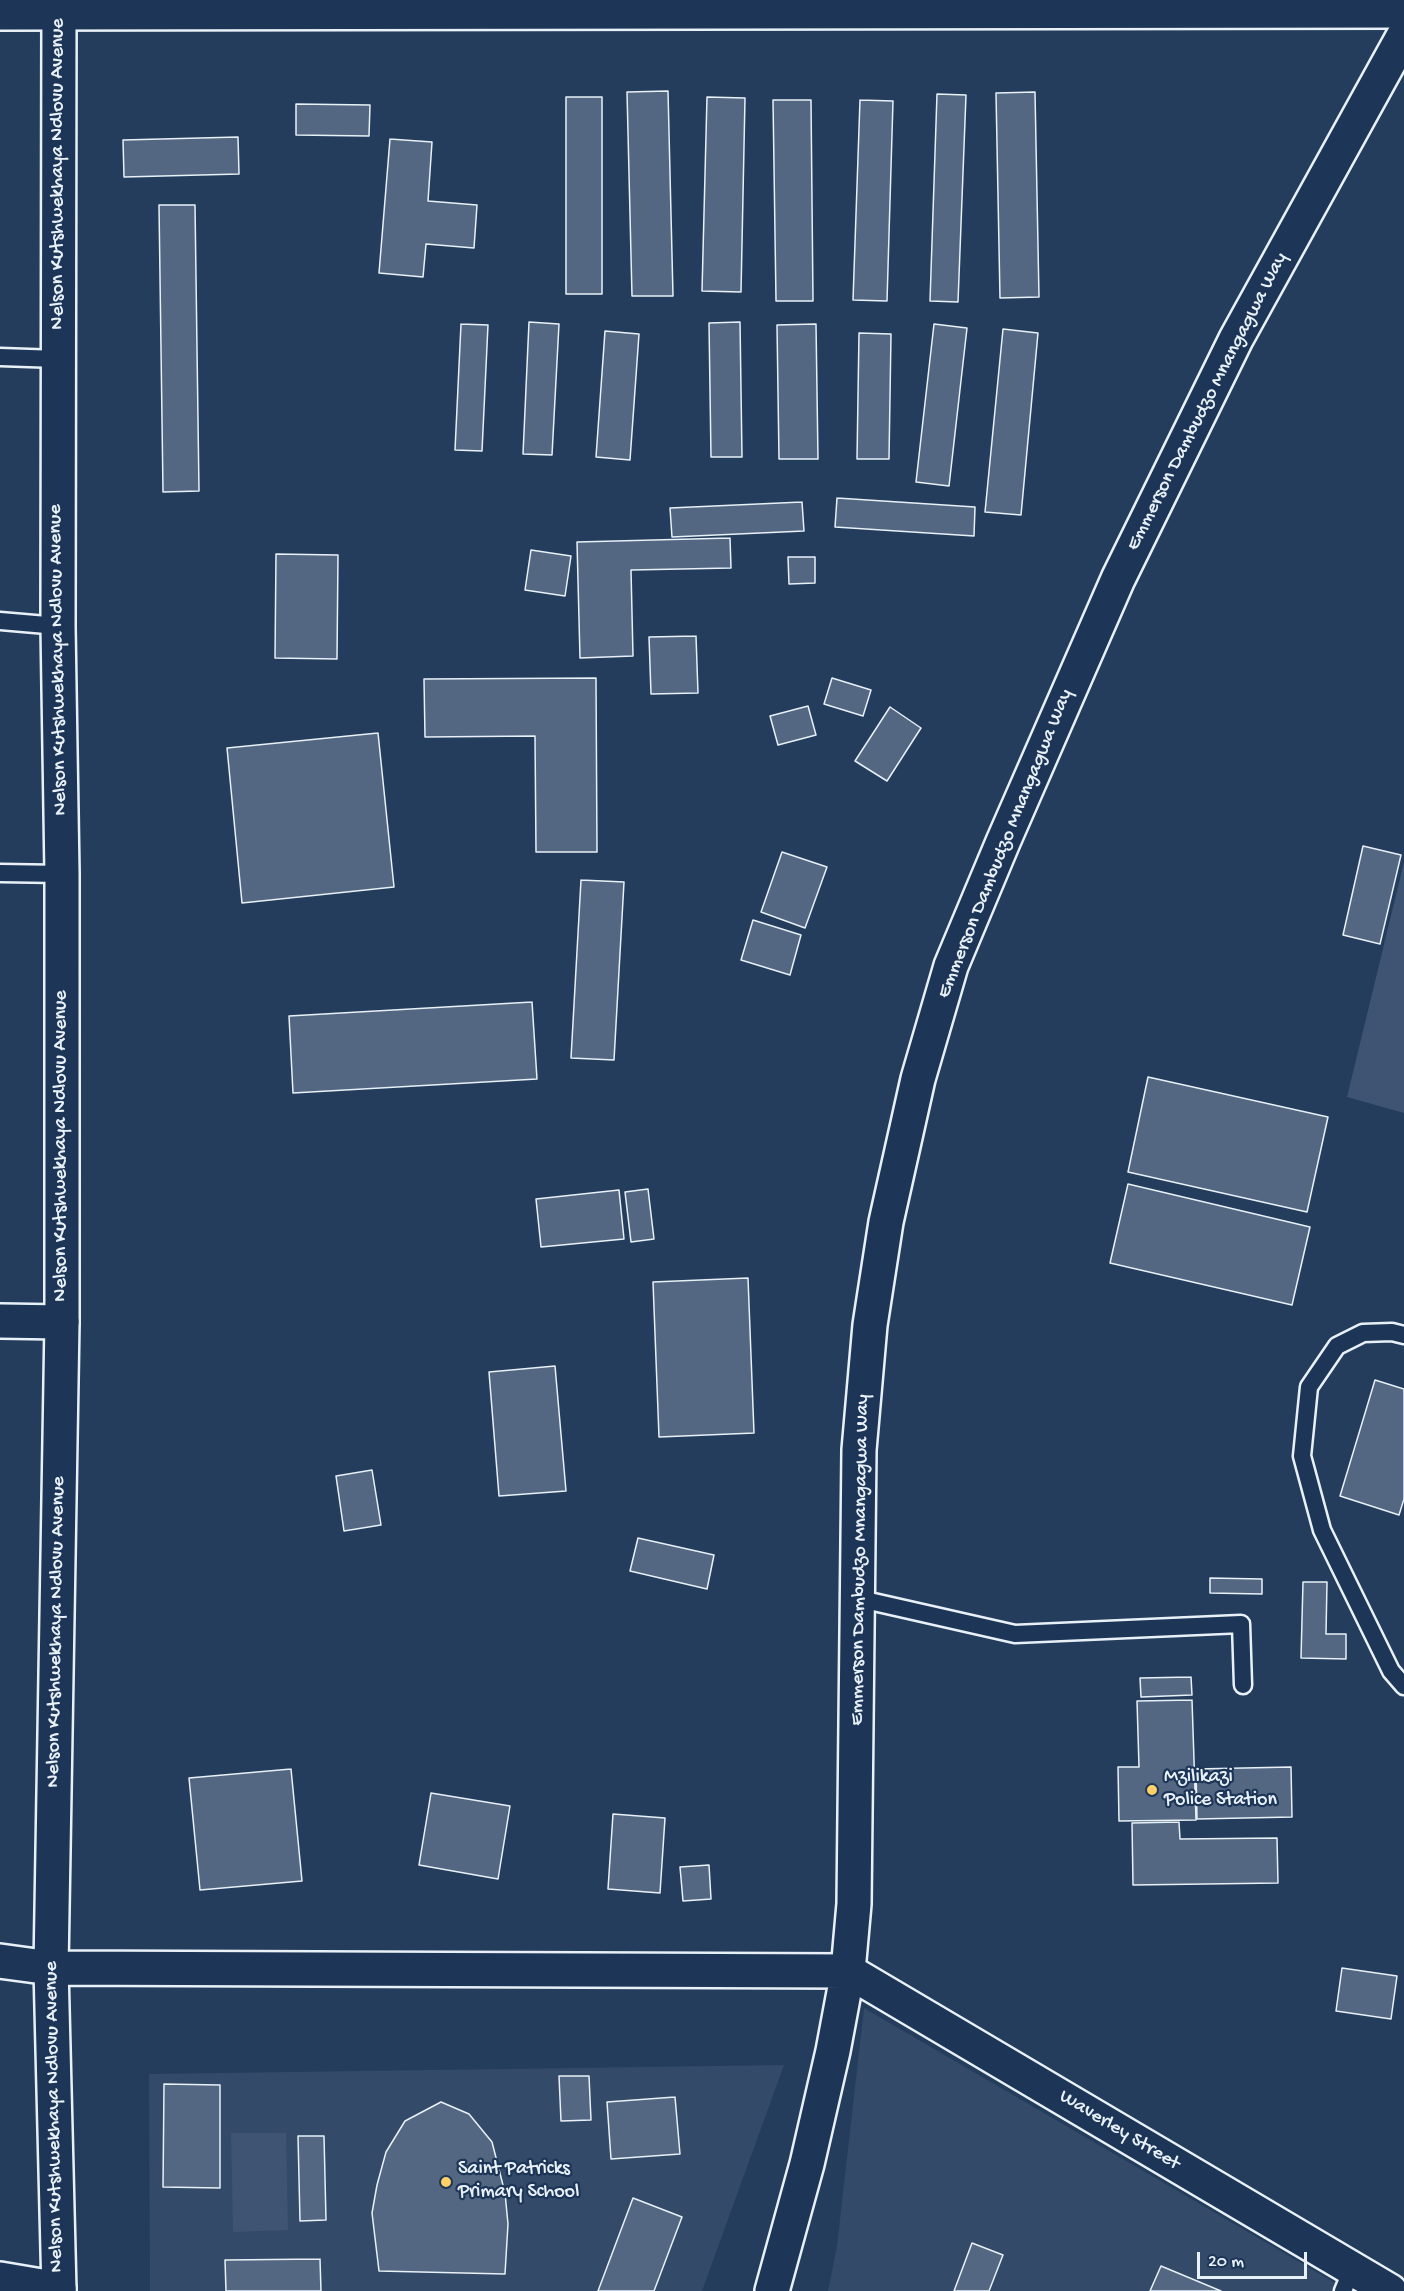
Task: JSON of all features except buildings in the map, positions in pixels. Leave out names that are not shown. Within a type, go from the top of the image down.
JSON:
[{"type":"street","points":[[0,12],[59,7],[1404,11]]},
{"type":"street","name":"Nelson Kutshwekhaya Ndlovu Avenue","points":[[59,7],[58,626],[62,874],[62,1322],[51,1968],[59,2290]]},
{"type":"street","name":"Emmerson Dambudzo Mnangagwa Way","points":[[772,2291],[807,2164],[833,2051],[848,1971],[854,1892],[859,1450],[870,1325],[886,1222],[916,1090],[951,966],[1118,579],[1236,339],[1404,35]]},
{"type":"street","points":[[0,1321],[62,1322]]},
{"type":"street","points":[[0,1961],[51,1968],[848,1971]]},
{"type":"street","name":"Waverley Street","points":[[848,1971],[1347,2280],[1390,2291]]},
{"type":"street","points":[[0,2279],[59,2290]]},
{"type":"lane","points":[[0,357],[58,359]]},
{"type":"lane","points":[[0,621],[58,626]]},
{"type":"lane","points":[[0,873],[62,874]]},
{"type":"lane","points":[[1404,1335],[1392,1332],[1363,1333],[1337,1346],[1309,1388],[1302,1456],[1322,1530],[1391,1671],[1404,1686]]},
{"type":"lane","points":[[856,1598],[1015,1634],[1241,1624],[1243,1685]]},
{"type":"shaded area","points":[[1404,862],[1404,1113],[1347,1097]]},
{"type":"shaded area","points":[[864,2008],[1349,2291],[828,2291],[837,2246]]},
{"type":"shaded area","name":"Saint Patricks Primary School","points":[[784,2065],[702,2291],[150,2291],[149,2074]]},
{"type":"shaded area","points":[[231,2133],[286,2133],[288,2230],[233,2232]]},
{"type":"place","name":"Mzilikazi Police Station","points":[[1152,1790]]},
{"type":"place","name":"Saint Patricks Primary School","points":[[446,2182]]}]
